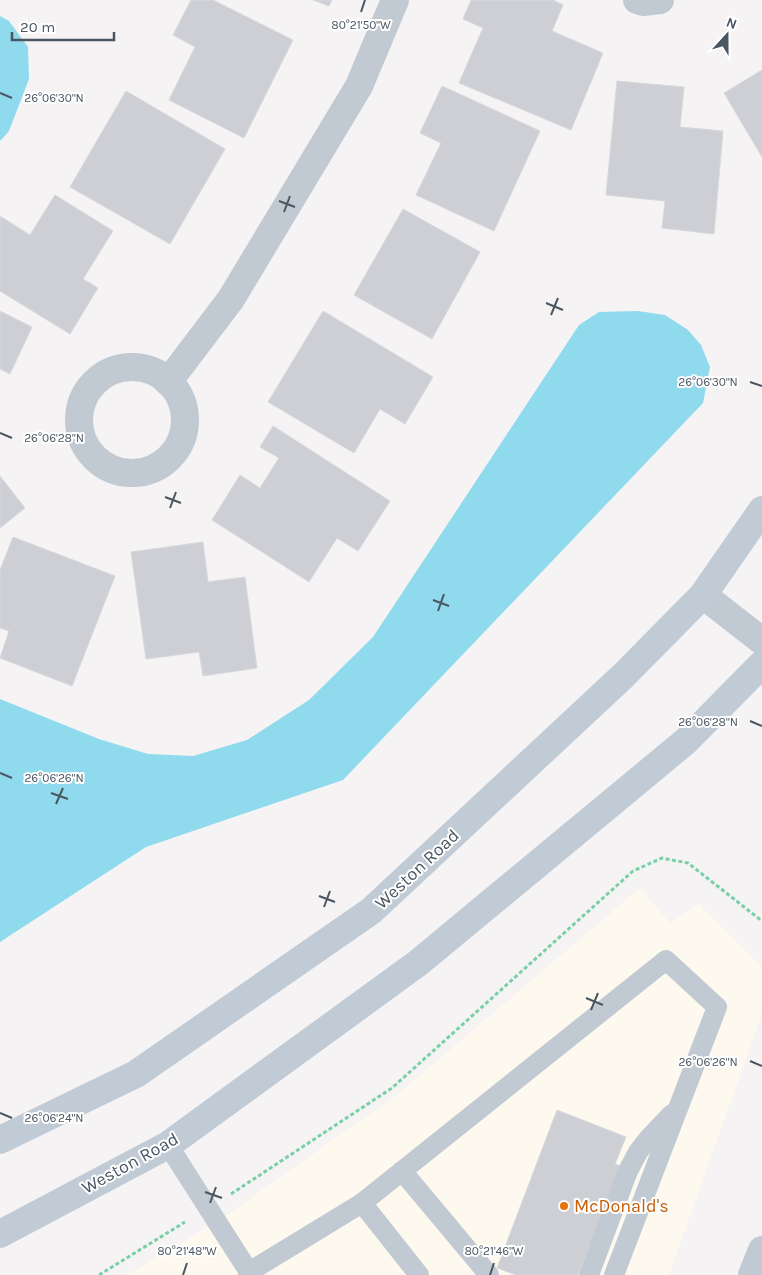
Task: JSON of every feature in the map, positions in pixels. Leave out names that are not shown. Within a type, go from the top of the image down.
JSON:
[{"type":"main road","name":"Weston Road","points":[[0,1140],[136,1074],[371,911],[623,676],[703,595],[762,510]]},
{"type":"main road","name":"Weston Road","points":[[0,1234],[168,1144],[418,963],[686,741],[762,664]]},
{"type":"street","points":[[168,382],[232,299],[354,95],[395,0]]},
{"type":"street","points":[[637,0],[643,2],[660,0]]},
{"type":"street","points":[[703,595],[762,641]]},
{"type":"street","points":[[752,1275],[762,1250]]},
{"type":"lane","points":[[168,1144],[248,1274],[362,1203],[666,960],[717,1007],[614,1275]]},
{"type":"lane","points":[[590,1275],[628,1171],[638,1152],[679,1108]]},
{"type":"lane","points":[[402,1172],[489,1275]]},
{"type":"lane","points":[[362,1203],[419,1275]]},
{"type":"path","points":[[99,1275],[208,1208],[392,1088],[633,871],[662,858],[688,863],[762,921]]},
{"type":"shaded area","points":[[640,888],[670,923],[699,904],[762,967],[762,1014],[669,1275],[127,1275],[217,1222],[398,1094]]},
{"type":"water","points":[[0,16],[9,21],[28,47],[29,79],[9,131],[0,141]]},
{"type":"water","points":[[638,311],[665,315],[688,330],[701,345],[710,367],[703,403],[343,780],[146,847],[0,942],[0,699],[99,739],[148,754],[193,756],[247,740],[309,700],[373,637],[579,325],[599,312]]},
{"type":"building","points":[[191,0],[213,0],[293,40],[244,138],[169,100],[195,47],[173,35]]},
{"type":"building","points":[[313,0],[332,0],[329,6]]},
{"type":"building","points":[[471,0],[553,0],[563,5],[552,31],[603,53],[571,130],[459,83],[483,28],[463,19]]},
{"type":"building","points":[[762,70],[762,157],[724,93]]},
{"type":"building","points":[[617,81],[684,87],[680,127],[723,131],[714,234],[662,228],[665,201],[606,195]]},
{"type":"building","points":[[442,86],[540,131],[494,231],[416,195],[441,143],[420,133]]},
{"type":"building","points":[[126,91],[225,149],[170,244],[70,187]]},
{"type":"building","points":[[55,195],[113,231],[83,279],[98,288],[70,334],[0,291],[0,216],[30,235]]},
{"type":"building","points":[[403,209],[480,252],[432,339],[354,295]]},
{"type":"building","points":[[0,311],[32,327],[10,374],[0,369]]},
{"type":"building","points":[[323,311],[433,377],[405,424],[380,409],[354,453],[268,402]]},
{"type":"building","points":[[273,426],[390,501],[358,551],[337,538],[309,582],[212,520],[240,475],[260,488],[279,458],[260,447]]},
{"type":"building","points":[[0,476],[25,508],[0,528]]},
{"type":"building","points":[[13,537],[115,576],[72,686],[0,658],[9,631],[0,628],[0,570]]},
{"type":"building","points":[[203,542],[208,582],[245,577],[257,668],[203,676],[199,652],[146,659],[131,552]]},
{"type":"building","name":"McDonald's","points":[[557,1110],[626,1137],[615,1164],[623,1167],[593,1245],[590,1244],[578,1275],[516,1275],[497,1268]]},
{"type":"place","name":"McDonald's","points":[[564,1206]]}]
